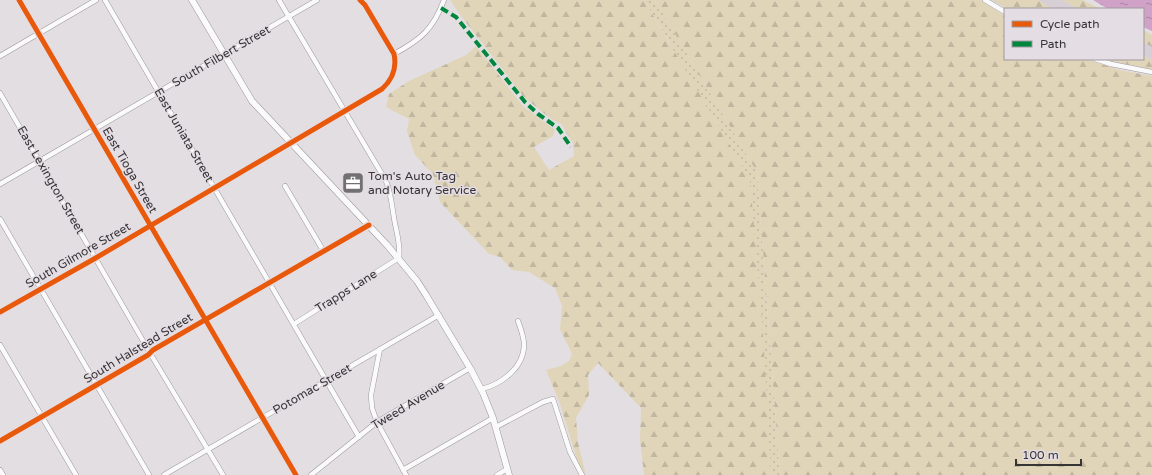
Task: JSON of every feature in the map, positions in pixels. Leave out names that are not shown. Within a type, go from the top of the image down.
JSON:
[{"type":"main road","points":[[192,0],[252,101],[369,225],[399,258],[417,282],[482,389],[496,427],[508,472]]},
{"type":"street","name":"East Tioga Street","points":[[20,0],[296,475]]},
{"type":"street","points":[[0,56],[96,0]]},
{"type":"street","name":"East Juniata Street","points":[[105,0],[359,437]]},
{"type":"street","points":[[279,0],[388,186],[399,245],[399,258]]},
{"type":"street","name":"South Filbert Street","points":[[0,184],[317,0]]},
{"type":"street","points":[[344,112],[377,93],[386,85],[393,74],[395,62],[394,54],[362,0]]},
{"type":"street","points":[[394,54],[413,44],[426,32],[437,16],[444,0]]},
{"type":"street","points":[[986,0],[1004,11]]},
{"type":"street","points":[[1099,60],[1152,72]]},
{"type":"street","name":"East Lexington Street","points":[[0,93],[222,475]]},
{"type":"street","name":"South Gilmore Street","points":[[0,312],[344,112]]},
{"type":"street","points":[[285,186],[324,252]]},
{"type":"street","points":[[0,219],[149,475]]},
{"type":"street","name":"South Halstead Street","points":[[0,440],[369,225]]},
{"type":"street","name":"Trapps Lane","points":[[294,324],[399,258]]},
{"type":"street","name":"Potomac Street","points":[[164,475],[439,316]]},
{"type":"street","points":[[482,389],[502,381],[508,376],[520,360],[524,339],[518,321]]},
{"type":"street","points":[[0,345],[76,475]]},
{"type":"street","points":[[380,350],[371,395],[372,408],[377,422],[406,475]]},
{"type":"street","name":"Tweed Avenue","points":[[311,475],[377,422],[470,368]]},
{"type":"street","points":[[496,427],[543,402],[553,399],[570,452],[582,475]]},
{"type":"street","points":[[403,470],[493,418]]},
{"type":"street","points":[[0,470],[3,475]]},
{"type":"street","points":[[497,475],[508,472]]},
{"type":"shaded area","points":[[1038,0],[1062,0],[1076,8],[1051,8]]},
{"type":"shaded area","points":[[1144,43],[1152,47],[1152,60],[1144,56]]},
{"type":"green space","points":[[450,0],[644,0],[750,179],[763,333],[771,475],[644,475],[640,439],[641,408],[598,363],[588,375],[589,395],[576,418],[578,443],[586,475],[578,463],[559,401],[546,370],[561,366],[569,361],[572,354],[560,329],[562,306],[555,288],[529,272],[512,270],[500,257],[489,254],[440,202],[433,174],[415,155],[407,131],[409,119],[386,107],[389,94],[409,81],[466,55],[476,46],[523,106],[555,130],[553,136],[534,147],[549,170],[574,156],[573,143],[561,124],[551,119],[524,97]]},
{"type":"green space","points":[[644,0],[655,0],[757,172],[780,475],[771,475],[669,41]]},
{"type":"green space","points":[[655,0],[980,0],[1004,15],[1004,60],[1089,60],[1120,70],[1152,76],[1152,475],[780,475],[757,172]]},
{"type":"green space","points":[[992,0],[1038,0],[1051,8],[1005,8]]},
{"type":"green space","points":[[1062,0],[1083,0],[1098,8],[1076,8]]},
{"type":"green space","points":[[1144,31],[1152,35],[1152,47],[1144,43]]},
{"type":"green space","points":[[1144,56],[1152,60],[1152,70],[1107,60],[1144,60]]},
{"type":"water","points":[[1093,0],[1152,0],[1152,31],[1144,27],[1144,8],[1106,8]]},
{"type":"railway","points":[[1047,0],[1062,8]]},
{"type":"railway","points":[[1144,51],[1152,55]]},
{"type":"marked path","points":[[441,8],[456,17],[525,102],[538,114],[558,128],[571,147]]},
{"type":"cycle path","points":[[19,0],[296,475]]},
{"type":"cycle path","points":[[0,312],[94,259],[382,89],[389,82],[393,73],[395,64],[394,54],[365,5],[360,0]]},
{"type":"cycle path","points":[[0,441],[148,355],[153,350],[369,225]]},
{"type":"place","name":"Tom's Auto Tag and Notary Service","points":[[353,183]]}]
